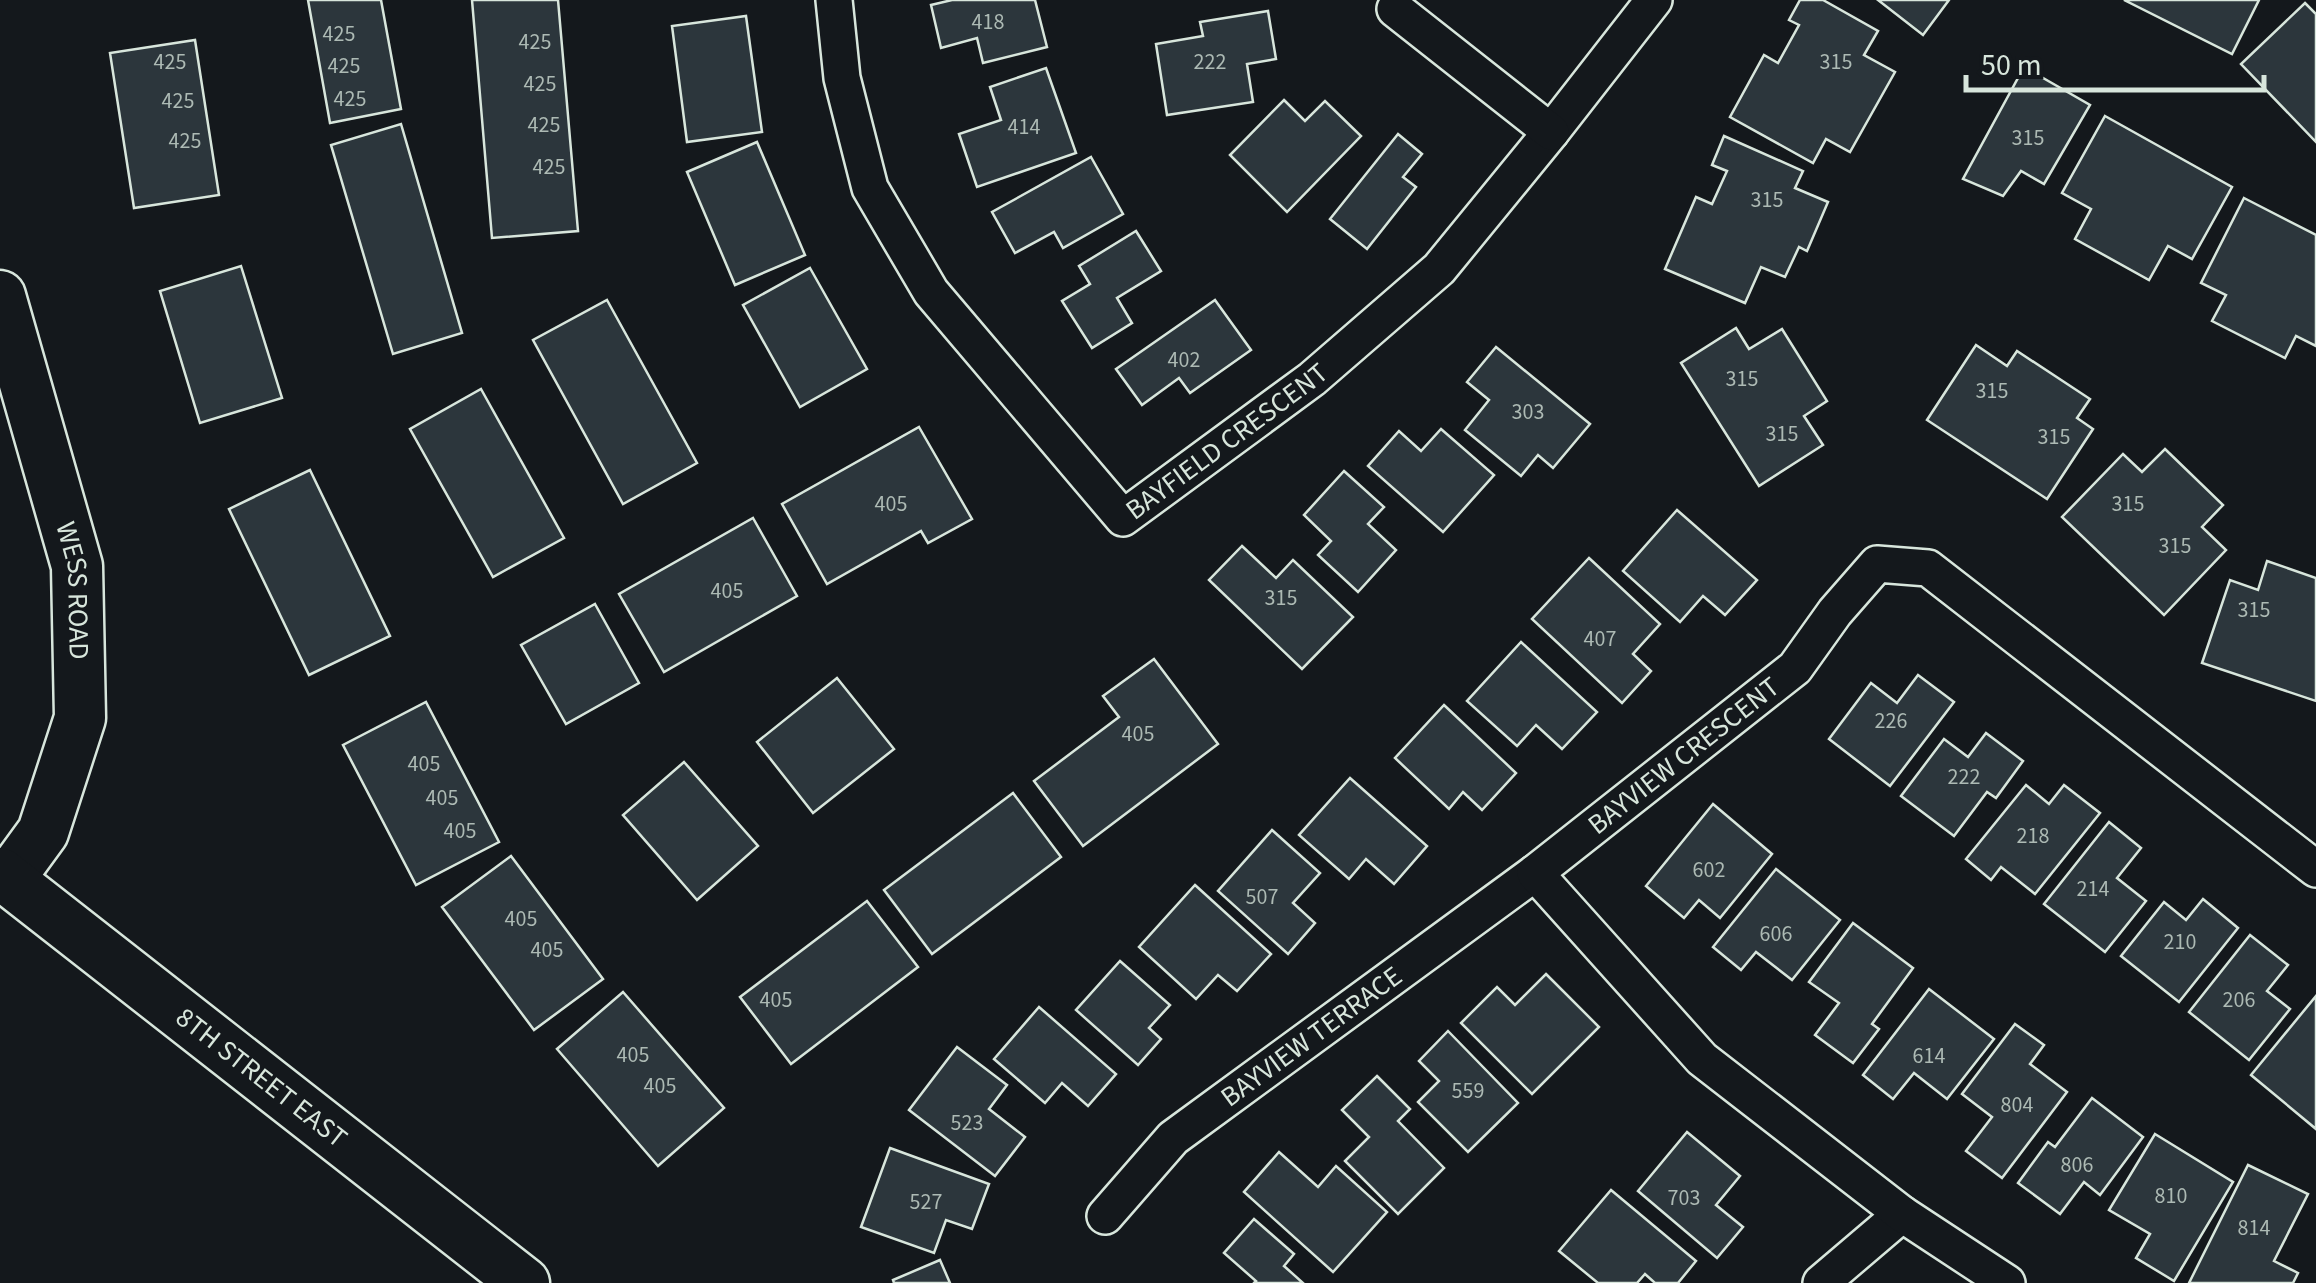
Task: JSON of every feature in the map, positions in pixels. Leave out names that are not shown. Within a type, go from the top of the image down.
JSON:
[{"type":"main road","name":"WESS ROAD","points":[[0,296],[77,566],[80,718],[43,832],[4,876]]},
{"type":"main road","name":"8TH STREET EAST","points":[[4,876],[524,1283]]},
{"type":"street","name":"BAYFIELD CRESCENT","points":[[834,0],[842,78],[870,188],[931,292],[1124,518],[1312,379],[1439,269],[1654,0]]},
{"type":"street","points":[[1395,9],[1551,132]]},
{"type":"street","name":"BAYVIEW CRESCENT","points":[[1535,872],[1795,668],[1835,612],[1877,564],[1928,568],[2316,869]]},
{"type":"street","points":[[1535,872],[1702,1059],[1902,1214],[2007,1283]]},
{"type":"street","name":"BAYVIEW TERRACE","points":[[1105,1216],[1173,1138],[1535,872]]},
{"type":"street","points":[[1821,1283],[1902,1214]]},
{"type":"building","points":[[308,0],[381,0],[401,109],[330,123]]},
{"type":"building","points":[[472,0],[558,0],[578,231],[492,238]]},
{"type":"building","points":[[952,0],[1035,0],[1047,47],[983,63],[977,38],[941,48],[931,5]]},
{"type":"building","points":[[1800,0],[1823,0],[1878,31],[1864,55],[1895,72],[1850,152],[1826,139],[1813,163],[1730,117],[1764,55],[1778,63],[1799,25],[1789,20]]},
{"type":"building","points":[[1878,0],[1949,0],[1923,35]]},
{"type":"building","points":[[2124,0],[2259,0],[2232,54]]},
{"type":"building","points":[[2305,3],[2316,14],[2316,142],[2241,64]]},
{"type":"building","points":[[1268,11],[1276,59],[1247,64],[1253,102],[1167,115],[1156,44],[1203,36],[1200,22]]},
{"type":"building","points":[[746,16],[762,132],[687,142],[672,26]]},
{"type":"building","points":[[195,40],[219,195],[134,208],[110,53]]},
{"type":"building","points":[[2024,67],[2090,105],[2044,184],[2021,171],[2003,196],[1963,179]]},
{"type":"building","points":[[1046,68],[1076,153],[977,187],[959,134],[1001,120],[990,87]]},
{"type":"building","points":[[1284,100],[1305,121],[1325,101],[1361,136],[1287,212],[1230,155]]},
{"type":"building","points":[[2105,116],[2232,187],[2192,259],[2168,246],[2149,280],[2075,239],[2091,209],[2062,193]]},
{"type":"building","points":[[401,124],[462,333],[393,354],[331,145]]},
{"type":"building","points":[[1398,134],[1422,154],[1403,177],[1416,187],[1367,249],[1330,219]]},
{"type":"building","points":[[1724,136],[1803,171],[1795,188],[1828,202],[1807,251],[1799,247],[1785,277],[1761,267],[1745,303],[1665,269],[1696,197],[1712,204],[1727,171],[1712,165]]},
{"type":"building","points":[[757,142],[805,255],[735,285],[687,172]]},
{"type":"building","points":[[1091,157],[1123,214],[1063,248],[1054,232],[1015,253],[992,212]]},
{"type":"building","points":[[2244,198],[2316,235],[2316,346],[2296,336],[2285,358],[2212,321],[2226,295],[2201,283]]},
{"type":"building","points":[[1136,231],[1161,271],[1117,298],[1132,323],[1092,348],[1062,301],[1090,284],[1079,266]]},
{"type":"building","points":[[241,266],[282,398],[200,423],[160,291]]},
{"type":"building","points":[[810,268],[867,369],[800,407],[743,305]]},
{"type":"building","points":[[607,300],[697,463],[623,504],[533,340]]},
{"type":"building","points":[[1215,300],[1251,350],[1190,393],[1179,378],[1142,405],[1116,369]]},
{"type":"building","points":[[1736,328],[1749,349],[1782,329],[1827,401],[1804,416],[1823,445],[1759,486],[1681,363]]},
{"type":"building","points":[[1976,345],[2007,366],[2017,351],[2090,399],[2077,418],[2093,429],[2047,499],[1927,420]]},
{"type":"building","points":[[1496,347],[1590,424],[1553,468],[1538,455],[1521,476],[1465,430],[1489,400],[1467,382]]},
{"type":"building","points":[[481,389],[564,538],[493,577],[410,429]]},
{"type":"building","points":[[919,427],[972,519],[928,543],[921,531],[827,584],[782,504]]},
{"type":"building","points":[[1441,429],[1494,475],[1443,532],[1368,466],[1399,431],[1421,451]]},
{"type":"building","points":[[2165,449],[2223,505],[2202,527],[2226,550],[2164,615],[2062,517],[2123,454],[2142,472]]},
{"type":"building","points":[[310,470],[390,636],[309,675],[229,509]]},
{"type":"building","points":[[1344,471],[1384,507],[1368,524],[1396,550],[1358,592],[1318,555],[1331,541],[1304,515]]},
{"type":"building","points":[[1677,510],[1757,580],[1725,615],[1703,596],[1680,622],[1623,571]]},
{"type":"building","points":[[753,518],[797,596],[664,672],[619,594]]},
{"type":"building","points":[[1242,546],[1276,578],[1293,560],[1353,617],[1302,669],[1209,580]]},
{"type":"building","points":[[1589,558],[1660,624],[1633,654],[1651,671],[1622,703],[1532,619]]},
{"type":"building","points":[[2267,561],[2316,578],[2316,701],[2202,663],[2230,580],[2258,590]]},
{"type":"building","points":[[595,604],[639,683],[566,724],[521,645]]},
{"type":"building","points":[[1521,642],[1597,712],[1562,749],[1536,725],[1517,746],[1467,701]]},
{"type":"building","points":[[1154,659],[1218,744],[1083,846],[1034,781],[1119,717],[1103,696]]},
{"type":"building","points":[[1918,675],[1954,702],[1890,786],[1829,739],[1871,683],[1897,703]]},
{"type":"building","points":[[837,678],[894,749],[813,813],[757,742]]},
{"type":"building","points":[[426,702],[499,842],[416,885],[343,745]]},
{"type":"building","points":[[1444,705],[1516,773],[1482,810],[1463,792],[1449,809],[1395,758]]},
{"type":"building","points":[[1986,733],[2023,761],[1996,798],[1987,792],[1954,836],[1901,796],[1944,739],[1968,757]]},
{"type":"building","points":[[684,762],[758,846],[697,900],[623,815]]},
{"type":"building","points":[[1350,778],[1427,846],[1394,884],[1366,859],[1349,879],[1299,835]]},
{"type":"building","points":[[2026,785],[2049,804],[2064,785],[2100,813],[2035,894],[2001,867],[1991,880],[1966,859]]},
{"type":"building","points":[[1013,793],[1061,857],[932,954],[884,890]]},
{"type":"building","points":[[1713,804],[1772,854],[1720,918],[1699,900],[1684,918],[1646,886]]},
{"type":"building","points":[[2109,822],[2141,848],[2117,878],[2146,901],[2105,952],[2044,904]]},
{"type":"building","points":[[1272,830],[1320,873],[1293,903],[1315,923],[1288,954],[1218,891]]},
{"type":"building","points":[[511,856],[603,979],[534,1030],[442,907]]},
{"type":"building","points":[[1776,869],[1840,920],[1792,980],[1756,952],[1741,970],[1713,947]]},
{"type":"building","points":[[1195,885],[1271,954],[1237,991],[1218,975],[1196,999],[1139,947]]},
{"type":"building","points":[[2203,899],[2238,928],[2179,1002],[2121,956],[2164,902],[2186,920]]},
{"type":"building","points":[[867,901],[918,967],[791,1064],[740,997]]},
{"type":"building","points":[[1853,923],[1913,968],[1872,1024],[1879,1029],[1853,1063],[1815,1035],[1839,1003],[1809,982]]},
{"type":"building","points":[[2250,935],[2288,965],[2267,991],[2290,1009],[2249,1060],[2189,1012]]},
{"type":"building","points":[[1120,961],[1170,1005],[1149,1028],[1161,1039],[1138,1065],[1076,1010]]},
{"type":"building","points":[[1546,974],[1599,1027],[1532,1094],[1461,1023],[1497,987],[1515,1005]]},
{"type":"building","points":[[1929,989],[1994,1039],[1947,1099],[1914,1073],[1893,1099],[1863,1075]]},
{"type":"building","points":[[623,992],[724,1108],[658,1166],[557,1049]]},
{"type":"building","points":[[2316,996],[2316,1129],[2251,1075]]},
{"type":"building","points":[[1039,1007],[1116,1074],[1088,1106],[1062,1083],[1045,1103],[994,1059]]},
{"type":"building","points":[[2015,1024],[2044,1045],[2030,1064],[2067,1092],[2002,1178],[1966,1151],[1992,1117],[1962,1094]]},
{"type":"building","points":[[1448,1031],[1518,1103],[1468,1152],[1418,1102],[1439,1081],[1419,1061]]},
{"type":"building","points":[[957,1047],[1007,1085],[989,1109],[1025,1137],[995,1176],[909,1110]]},
{"type":"building","points":[[1377,1076],[1410,1109],[1398,1121],[1444,1168],[1398,1214],[1345,1161],[1369,1137],[1342,1110]]},
{"type":"building","points":[[2092,1098],[2143,1137],[2100,1195],[2084,1182],[2060,1214],[2018,1183],[2048,1142],[2055,1147]]},
{"type":"building","points":[[1687,1132],[1740,1176],[1716,1205],[1743,1227],[1717,1258],[1638,1191]]},
{"type":"building","points":[[2155,1134],[2233,1182],[2174,1281],[2136,1258],[2150,1234],[2109,1210]]},
{"type":"building","points":[[890,1148],[989,1184],[972,1229],[946,1220],[934,1253],[861,1227]]},
{"type":"building","points":[[1279,1152],[1318,1187],[1336,1166],[1387,1212],[1333,1272],[1244,1192]]},
{"type":"building","points":[[2248,1165],[2308,1194],[2274,1261],[2298,1273],[2293,1283],[2189,1283]]},
{"type":"building","points":[[1611,1190],[1696,1261],[1678,1283],[1655,1283],[1645,1274],[1637,1283],[1598,1283],[1559,1251]]},
{"type":"building","points":[[1254,1219],[1294,1254],[1284,1266],[1303,1283],[1254,1283],[1224,1253]]},
{"type":"building","points":[[940,1260],[950,1283],[894,1283],[893,1280]]}]
